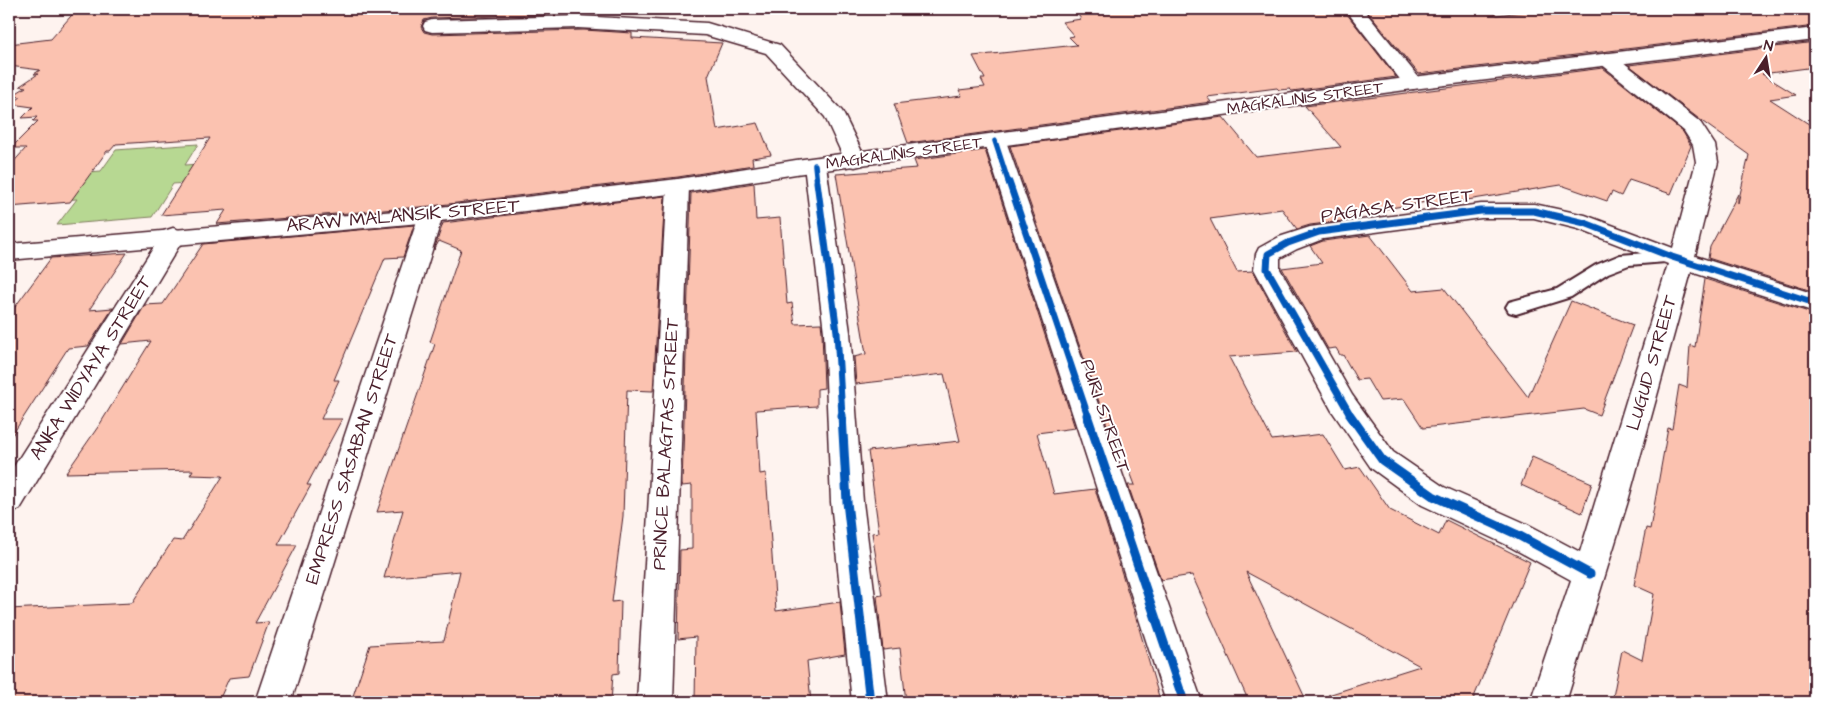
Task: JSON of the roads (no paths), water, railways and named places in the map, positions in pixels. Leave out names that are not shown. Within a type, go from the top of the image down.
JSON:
[{"type":"street","points":[[1354,9],[1413,83]]},
{"type":"street","points":[[432,26],[578,22],[707,29],[773,49],[835,115],[855,160]]},
{"type":"street","name":"MAGKALINIS STREET","points":[[805,166],[1413,83],[1815,34]]},
{"type":"street","name":"LUGUD STREET","points":[[1548,702],[1590,574],[1677,259],[1706,162],[1704,145],[1692,127],[1607,59]]},
{"type":"street","name":"PURI STREET","points":[[994,141],[1184,702]]},
{"type":"street","points":[[805,166],[837,332],[847,502],[870,702]]},
{"type":"street","name":"ARAW MALANSIK STREET","points":[[9,252],[173,236],[431,215],[678,186],[805,166]]},
{"type":"street","name":"PRINCE BALAGTAS STREET","points":[[654,702],[678,186]]},
{"type":"street","name":"PAGASA STREET","points":[[1590,574],[1516,534],[1433,496],[1382,460],[1342,402],[1267,268],[1268,254],[1288,243],[1319,232],[1481,211],[1534,210],[1586,224],[1677,259],[1815,303]]},
{"type":"street","name":"EMPRESS SASABAN STREET","points":[[272,702],[431,215]]},
{"type":"street","name":"ANKA WIDYAYA STREET","points":[[9,500],[173,236]]},
{"type":"lane","points":[[1516,307],[1564,293],[1602,270],[1626,259],[1677,259]]}]
